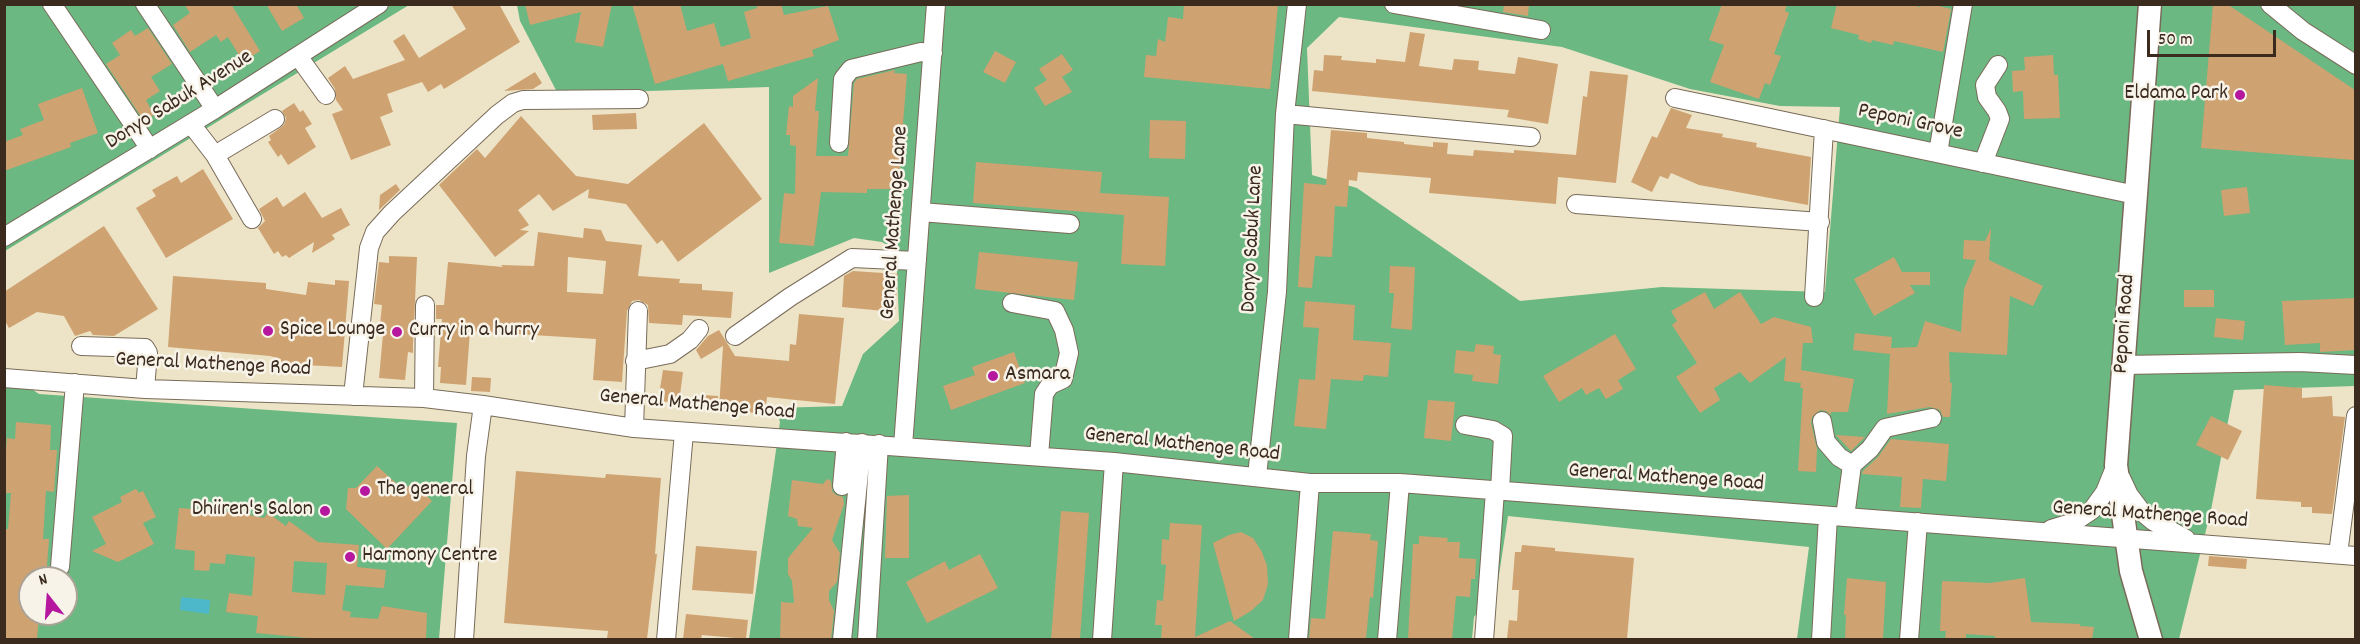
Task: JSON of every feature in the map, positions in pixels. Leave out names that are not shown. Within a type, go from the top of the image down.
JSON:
[{"type":"main road","name":"Peponi Road","points":[[2150,4],[2116,465],[2120,538],[2151,639]]},
{"type":"street","points":[[52,4],[150,149]]},
{"type":"street","points":[[145,4],[215,109]]},
{"type":"street","name":"Donyo Sabuk Avenue","points":[[4,237],[192,124],[379,4]]},
{"type":"street","name":"General Mathenge Lane","points":[[903,446],[936,4]]},
{"type":"street","name":"Donyo Sabuk Lane","points":[[1257,476],[1277,292],[1285,114],[1297,4]]},
{"type":"street","points":[[1394,4],[1541,30]]},
{"type":"street","points":[[1938,153],[1963,4]]},
{"type":"street","points":[[2270,4],[2303,31],[2355,66]]},
{"type":"street","points":[[838,143],[843,79],[851,69],[921,52],[933,53]]},
{"type":"street","points":[[298,56],[326,96]]},
{"type":"street","points":[[1983,163],[2000,119],[1987,97],[1985,85],[1998,65]]},
{"type":"street","name":"Peponi Grove","points":[[1675,98],[2136,195]]},
{"type":"street","points":[[353,396],[369,248],[375,232],[392,213],[497,115],[513,103],[523,100],[639,99]]},
{"type":"street","points":[[1285,114],[1531,137]]},
{"type":"street","points":[[215,155],[275,119]]},
{"type":"street","points":[[192,124],[215,155],[252,219]]},
{"type":"street","points":[[1814,297],[1824,129]]},
{"type":"street","points":[[1576,204],[1820,222]]},
{"type":"street","points":[[921,212],[1070,224]]},
{"type":"street","points":[[735,336],[790,297],[852,258],[917,261]]},
{"type":"street","points":[[1012,303],[1055,311],[1064,330],[1069,353],[1063,379],[1050,385],[1044,394],[1039,456]]},
{"type":"street","points":[[424,398],[425,305]]},
{"type":"street","points":[[634,428],[638,311]]},
{"type":"street","points":[[635,361],[670,354],[690,340],[699,329]]},
{"type":"street","points":[[81,346],[145,348],[148,353],[145,389]]},
{"type":"street","points":[[2123,365],[2300,362],[2355,365]]},
{"type":"street","name":"General Mathenge Road","points":[[4,378],[145,389],[424,398],[634,428],[1114,462],[1310,483],[1400,483],[2347,555]]},
{"type":"street","points":[[60,566],[75,384]]},
{"type":"street","points":[[464,639],[476,456],[483,405]]},
{"type":"street","points":[[2347,555],[2355,416]]},
{"type":"street","points":[[1821,639],[1836,516],[1852,465],[1870,449],[1885,428],[1932,418]]},
{"type":"street","points":[[1822,421],[1826,442],[1839,457],[1852,465]]},
{"type":"street","points":[[1465,425],[1493,430],[1503,436],[1484,639]]},
{"type":"street","points":[[666,639],[684,432]]},
{"type":"street","points":[[842,486],[862,443]]},
{"type":"street","points":[[842,639],[862,443]]},
{"type":"street","points":[[862,443],[867,639]]},
{"type":"street","points":[[1102,639],[1114,462]]},
{"type":"street","points":[[2039,532],[2074,522],[2092,510],[2105,492],[2116,465]]},
{"type":"street","points":[[2116,465],[2129,495],[2141,511],[2163,527],[2194,543]]},
{"type":"street","points":[[1298,639],[1310,483]]},
{"type":"street","points":[[1387,639],[1400,483]]},
{"type":"street","points":[[1909,639],[1918,522]]},
{"type":"green space","points":[[5,5],[409,5],[5,251]]},
{"type":"green space","points":[[517,5],[2355,5],[2355,386],[2234,390],[2211,510],[2179,639],[1797,639],[1809,547],[1508,516],[1497,588],[1474,617],[1472,639],[749,639],[780,422],[776,408],[842,406],[863,354],[899,321],[896,250],[882,242],[854,238],[769,273],[769,87],[558,94],[520,21]],"holes":[[[1339,17],[1562,47],[1690,89],[1780,106],[1840,107],[1825,292],[1662,287],[1520,301],[1357,188],[1312,175],[1307,48]]]},
{"type":"green space","points":[[4,370],[39,394],[457,423],[439,639],[5,639]]},
{"type":"water","points":[[181,597],[210,600],[209,614],[180,610]]},
{"type":"building","points":[[184,4],[231,4],[260,51],[243,62],[228,37],[221,42],[216,35],[190,52],[173,25],[190,13]]},
{"type":"building","points":[[266,4],[296,4],[304,18],[282,31]]},
{"type":"building","points":[[451,4],[499,4],[520,42],[444,89],[441,84],[428,92],[422,82],[387,94],[393,112],[380,117],[391,145],[351,160],[332,114],[343,110],[336,100],[335,89],[328,78],[345,66],[353,79],[405,60],[393,41],[404,34],[419,58],[466,29]]},
{"type":"building","points":[[525,4],[612,4],[603,47],[575,42],[581,12],[530,25]]},
{"type":"building","points":[[632,4],[680,4],[687,31],[714,23],[721,47],[751,38],[744,12],[757,8],[756,4],[781,4],[784,15],[828,6],[839,40],[812,50],[814,56],[728,81],[723,64],[655,84]]},
{"type":"building","points":[[1184,4],[1278,4],[1270,89],[1144,77],[1146,55],[1156,56],[1158,39],[1165,42],[1168,17],[1183,19]]},
{"type":"building","points":[[1504,4],[1529,4],[1528,16],[1503,12]]},
{"type":"building","points":[[1722,4],[1787,4],[1785,11],[1789,13],[1774,54],[1781,56],[1770,85],[1765,83],[1759,99],[1710,82],[1724,45],[1709,40]]},
{"type":"building","points":[[1837,4],[1908,4],[1920,7],[1921,4],[1931,4],[1951,9],[1943,52],[1894,41],[1893,45],[1872,40],[1871,43],[1858,39],[1859,35],[1831,28]]},
{"type":"building","points":[[2213,4],[2227,4],[2355,90],[2354,160],[2201,148]]},
{"type":"building","points":[[148,28],[172,64],[151,77],[160,91],[146,100],[154,115],[144,121],[106,64],[120,55],[112,43],[131,30],[135,36]]},
{"type":"building","points":[[1410,32],[1425,34],[1419,66],[1452,70],[1454,59],[1479,61],[1478,70],[1515,74],[1518,57],[1558,64],[1548,124],[1507,117],[1509,110],[1312,91],[1314,70],[1323,71],[1324,55],[1342,56],[1341,60],[1376,63],[1376,59],[1405,62]]},
{"type":"building","points":[[995,51],[1016,62],[1005,83],[983,72]]},
{"type":"building","points":[[1062,54],[1073,70],[1062,77],[1072,92],[1045,106],[1034,88],[1047,80],[1039,69]]},
{"type":"building","points":[[2053,55],[2054,75],[2058,75],[2060,118],[2024,119],[2023,91],[2013,92],[2012,71],[2025,70],[2024,57]]},
{"type":"building","points":[[895,70],[894,73],[907,74],[903,124],[907,125],[905,144],[901,144],[900,176],[896,176],[896,189],[867,189],[867,193],[821,192],[814,246],[779,243],[784,193],[795,194],[796,146],[790,145],[790,135],[786,135],[789,106],[793,107],[793,96],[818,78],[815,111],[819,111],[816,156],[848,156],[854,83],[857,79]]},
{"type":"building","points":[[1590,71],[1628,75],[1616,183],[1558,177],[1556,204],[1429,193],[1431,178],[1358,172],[1357,181],[1349,180],[1347,207],[1335,206],[1332,257],[1315,256],[1312,288],[1298,287],[1304,183],[1326,185],[1331,130],[1367,133],[1367,138],[1404,142],[1404,144],[1433,147],[1433,142],[1448,143],[1447,154],[1473,156],[1474,150],[1514,153],[1514,150],[1576,155],[1583,96],[1587,97]]},
{"type":"building","points":[[535,72],[542,83],[533,89],[504,91]]},
{"type":"building","points":[[82,88],[98,133],[70,143],[71,147],[4,171],[4,142],[23,135],[20,129],[44,120],[38,104]]},
{"type":"building","points":[[294,103],[300,112],[303,110],[312,124],[305,128],[316,147],[288,165],[281,154],[278,157],[268,142],[271,140],[269,136],[284,125],[286,118],[282,111]]},
{"type":"building","points":[[1671,108],[1692,115],[1686,128],[1757,143],[1756,147],[1811,157],[1808,205],[1699,185],[1671,173],[1668,179],[1660,176],[1652,192],[1631,182],[1652,136],[1657,138]]},
{"type":"building","points":[[636,113],[637,129],[593,130],[592,115]]},
{"type":"building","points":[[521,116],[576,176],[628,184],[704,123],[762,199],[678,262],[662,240],[657,244],[626,204],[588,198],[589,189],[553,211],[539,194],[518,210],[529,225],[520,230],[529,231],[495,257],[439,185],[477,149],[485,158]]},
{"type":"building","points":[[1150,120],[1186,121],[1185,159],[1149,158]]},
{"type":"building","points":[[976,162],[1102,172],[1100,193],[1169,197],[1165,266],[1121,264],[1124,215],[973,203]]},
{"type":"building","points":[[203,169],[233,219],[166,258],[136,208],[156,196],[152,190],[177,176],[181,183]]},
{"type":"building","points":[[396,184],[400,190],[379,210],[380,195]]},
{"type":"building","points":[[2247,187],[2250,213],[2224,216],[2221,190]]},
{"type":"building","points":[[305,192],[322,218],[341,208],[350,225],[332,235],[335,239],[312,253],[314,242],[289,258],[286,255],[282,257],[278,251],[274,254],[258,228],[265,221],[259,209],[277,197],[283,207]]},
{"type":"building","points":[[104,226],[158,309],[114,336],[93,335],[90,331],[75,336],[64,316],[37,312],[9,328],[4,319],[4,292]]},
{"type":"building","points":[[584,228],[601,230],[606,241],[642,245],[638,276],[680,279],[679,283],[702,284],[702,290],[733,292],[731,318],[683,315],[682,325],[649,323],[648,305],[639,300],[632,301],[627,311],[622,382],[593,380],[596,339],[470,331],[466,385],[440,383],[441,367],[438,367],[442,319],[436,319],[436,305],[444,305],[448,262],[503,267],[501,265],[534,266],[538,232],[583,238]],"holes":[[[568,257],[606,261],[603,294],[567,292]]]},
{"type":"building","points":[[1991,228],[1989,260],[2043,286],[2033,306],[2010,296],[2007,355],[1949,352],[1950,383],[1952,383],[1950,417],[1943,417],[1940,410],[1930,407],[1887,414],[1890,354],[1853,350],[1855,333],[1892,337],[1891,348],[1917,347],[1925,321],[1961,332],[1964,289],[1976,260],[1963,259],[1964,240],[1985,241]]},
{"type":"building","points":[[979,252],[1078,262],[1074,300],[975,289]]},
{"type":"building","points":[[389,256],[417,257],[413,353],[408,352],[405,380],[379,378],[383,334],[379,334],[382,305],[374,304],[379,262],[389,263]]},
{"type":"building","points":[[1894,257],[1902,272],[1930,272],[1930,285],[1910,285],[1915,293],[1874,316],[1854,279]]},
{"type":"building","points":[[1390,266],[1415,267],[1412,330],[1391,328],[1394,293],[1389,293]]},
{"type":"building","points":[[853,271],[898,274],[895,312],[842,307],[844,276]]},
{"type":"building","points":[[173,276],[266,283],[266,289],[306,295],[308,282],[335,285],[335,280],[349,281],[342,367],[304,365],[304,368],[280,365],[281,359],[270,356],[168,347]]},
{"type":"building","points":[[2184,290],[2214,290],[2214,307],[2184,307]]},
{"type":"building","points":[[1705,292],[1714,309],[1740,292],[1761,324],[1774,317],[1811,327],[1813,343],[1803,343],[1801,370],[1854,379],[1848,412],[1831,412],[1831,415],[1820,410],[1812,417],[1811,423],[1817,449],[1816,472],[1798,471],[1803,388],[1800,388],[1801,383],[1784,381],[1786,357],[1750,383],[1740,372],[1714,388],[1720,400],[1700,413],[1676,377],[1697,363],[1672,325],[1677,321],[1671,311]]},
{"type":"building","points":[[2355,298],[2355,350],[2320,352],[2320,343],[2285,345],[2282,301]]},
{"type":"building","points":[[1305,301],[1355,305],[1353,340],[1391,343],[1388,377],[1364,375],[1363,381],[1331,379],[1326,429],[1294,426],[1299,379],[1315,380],[1319,328],[1303,327]]},
{"type":"building","points":[[799,314],[844,318],[835,404],[767,397],[765,414],[719,409],[723,346],[701,359],[696,350],[708,336],[719,330],[735,356],[789,361],[790,344],[796,345]]},
{"type":"building","points":[[2216,318],[2245,321],[2243,340],[2214,337]]},
{"type":"building","points":[[1615,334],[1636,369],[1618,380],[1623,389],[1606,399],[1599,388],[1586,395],[1582,388],[1559,402],[1543,376]]},
{"type":"building","points":[[1476,344],[1494,346],[1493,354],[1501,355],[1498,384],[1472,381],[1473,375],[1454,373],[1456,350],[1474,352]]},
{"type":"building","points":[[1014,352],[1025,383],[951,410],[943,386],[975,375],[972,367]]},
{"type":"building","points":[[663,370],[683,372],[679,403],[658,401]]},
{"type":"building","points":[[472,377],[491,378],[490,392],[471,391]]},
{"type":"building","points":[[2264,385],[2302,388],[2302,398],[2332,396],[2333,416],[2345,417],[2332,514],[2312,513],[2312,507],[2301,507],[2301,502],[2256,499]]},
{"type":"building","points":[[703,395],[718,396],[717,410],[702,409]]},
{"type":"building","points":[[1428,400],[1455,402],[1451,441],[1424,438]]},
{"type":"building","points":[[2211,416],[2242,431],[2228,460],[2196,445]]},
{"type":"building","points":[[16,422],[51,425],[50,450],[57,450],[54,492],[46,491],[43,539],[49,539],[47,566],[18,566],[18,626],[38,626],[37,639],[4,639],[4,529],[8,529],[11,493],[4,493],[4,474],[7,438],[15,439]]},
{"type":"building","points":[[1836,435],[1865,437],[1851,451]]},
{"type":"building","points":[[1891,439],[1949,444],[1946,481],[1923,479],[1921,508],[1900,507],[1902,477],[1862,474]]},
{"type":"building","points":[[377,466],[404,490],[413,482],[432,501],[387,549],[346,509],[348,488],[356,488]]},
{"type":"building","points":[[516,471],[605,478],[606,474],[661,478],[655,554],[657,554],[647,639],[607,639],[608,631],[504,623]]},
{"type":"building","points":[[827,479],[831,481],[832,491],[843,497],[844,504],[832,540],[840,553],[837,582],[829,591],[829,600],[834,611],[831,639],[780,639],[781,602],[794,603],[792,581],[788,574],[788,558],[813,528],[798,526],[797,519],[788,516],[792,480],[823,484]]},
{"type":"building","points":[[136,489],[139,493],[143,491],[156,517],[143,523],[154,544],[118,562],[92,551],[106,544],[92,517],[122,502],[120,497]]},
{"type":"building","points":[[909,495],[909,558],[885,558],[887,496]]},
{"type":"building","points":[[179,508],[234,512],[264,518],[268,513],[286,526],[289,521],[318,542],[359,545],[357,567],[386,570],[384,588],[346,585],[342,610],[351,612],[350,617],[378,619],[382,606],[427,613],[426,639],[318,639],[256,633],[258,616],[226,612],[229,593],[252,596],[255,557],[226,554],[225,564],[210,563],[209,571],[194,570],[195,551],[175,549]],"holes":[[[294,561],[327,563],[325,595],[292,592]]]},
{"type":"building","points":[[1061,511],[1089,513],[1080,639],[1051,639]]},
{"type":"building","points":[[1170,523],[1202,525],[1195,637],[1230,621],[1255,639],[1161,639],[1162,625],[1155,625],[1157,600],[1163,601],[1166,565],[1161,564],[1162,539],[1169,540]]},
{"type":"building","points":[[1333,531],[1371,534],[1370,540],[1378,541],[1373,598],[1370,597],[1366,639],[1309,639],[1311,618],[1325,619]]},
{"type":"building","points":[[1241,532],[1253,538],[1262,552],[1267,566],[1268,584],[1263,600],[1251,611],[1234,621],[1213,543]]},
{"type":"building","points":[[1419,536],[1448,538],[1447,542],[1460,542],[1459,558],[1476,559],[1475,579],[1471,579],[1470,597],[1456,596],[1452,639],[1408,639],[1413,544],[1419,544]]},
{"type":"building","points":[[1522,545],[1555,548],[1555,551],[1634,558],[1627,639],[1507,639],[1509,620],[1517,621],[1519,590],[1512,590],[1515,552],[1521,552]]},
{"type":"building","points":[[696,546],[757,551],[753,594],[692,590]]},
{"type":"building","points":[[980,554],[998,588],[927,623],[906,582],[945,561],[949,570]]},
{"type":"building","points":[[2209,556],[2247,559],[2246,569],[2208,566]]},
{"type":"building","points":[[1847,578],[1886,582],[1883,639],[1845,639]]},
{"type":"building","points":[[2025,578],[2031,622],[2080,624],[2080,626],[2094,627],[2092,639],[1995,639],[1995,636],[1966,634],[1966,639],[1945,639],[1946,631],[1940,631],[1942,581],[1990,583]]},
{"type":"building","points":[[686,614],[748,620],[746,639],[702,635],[701,639],[683,639]]},
{"type":"place","name":"Eldama Park","points":[[2240,95]]},
{"type":"place","name":"Spice Lounge","points":[[268,331]]},
{"type":"place","name":"Curry in a hurry","points":[[397,332]]},
{"type":"place","name":"Asmara","points":[[993,376]]},
{"type":"place","name":"The general","points":[[365,491]]},
{"type":"place","name":"Dhiiren's Salon","points":[[325,511]]},
{"type":"place","name":"Harmony Centre","points":[[350,557]]}]
